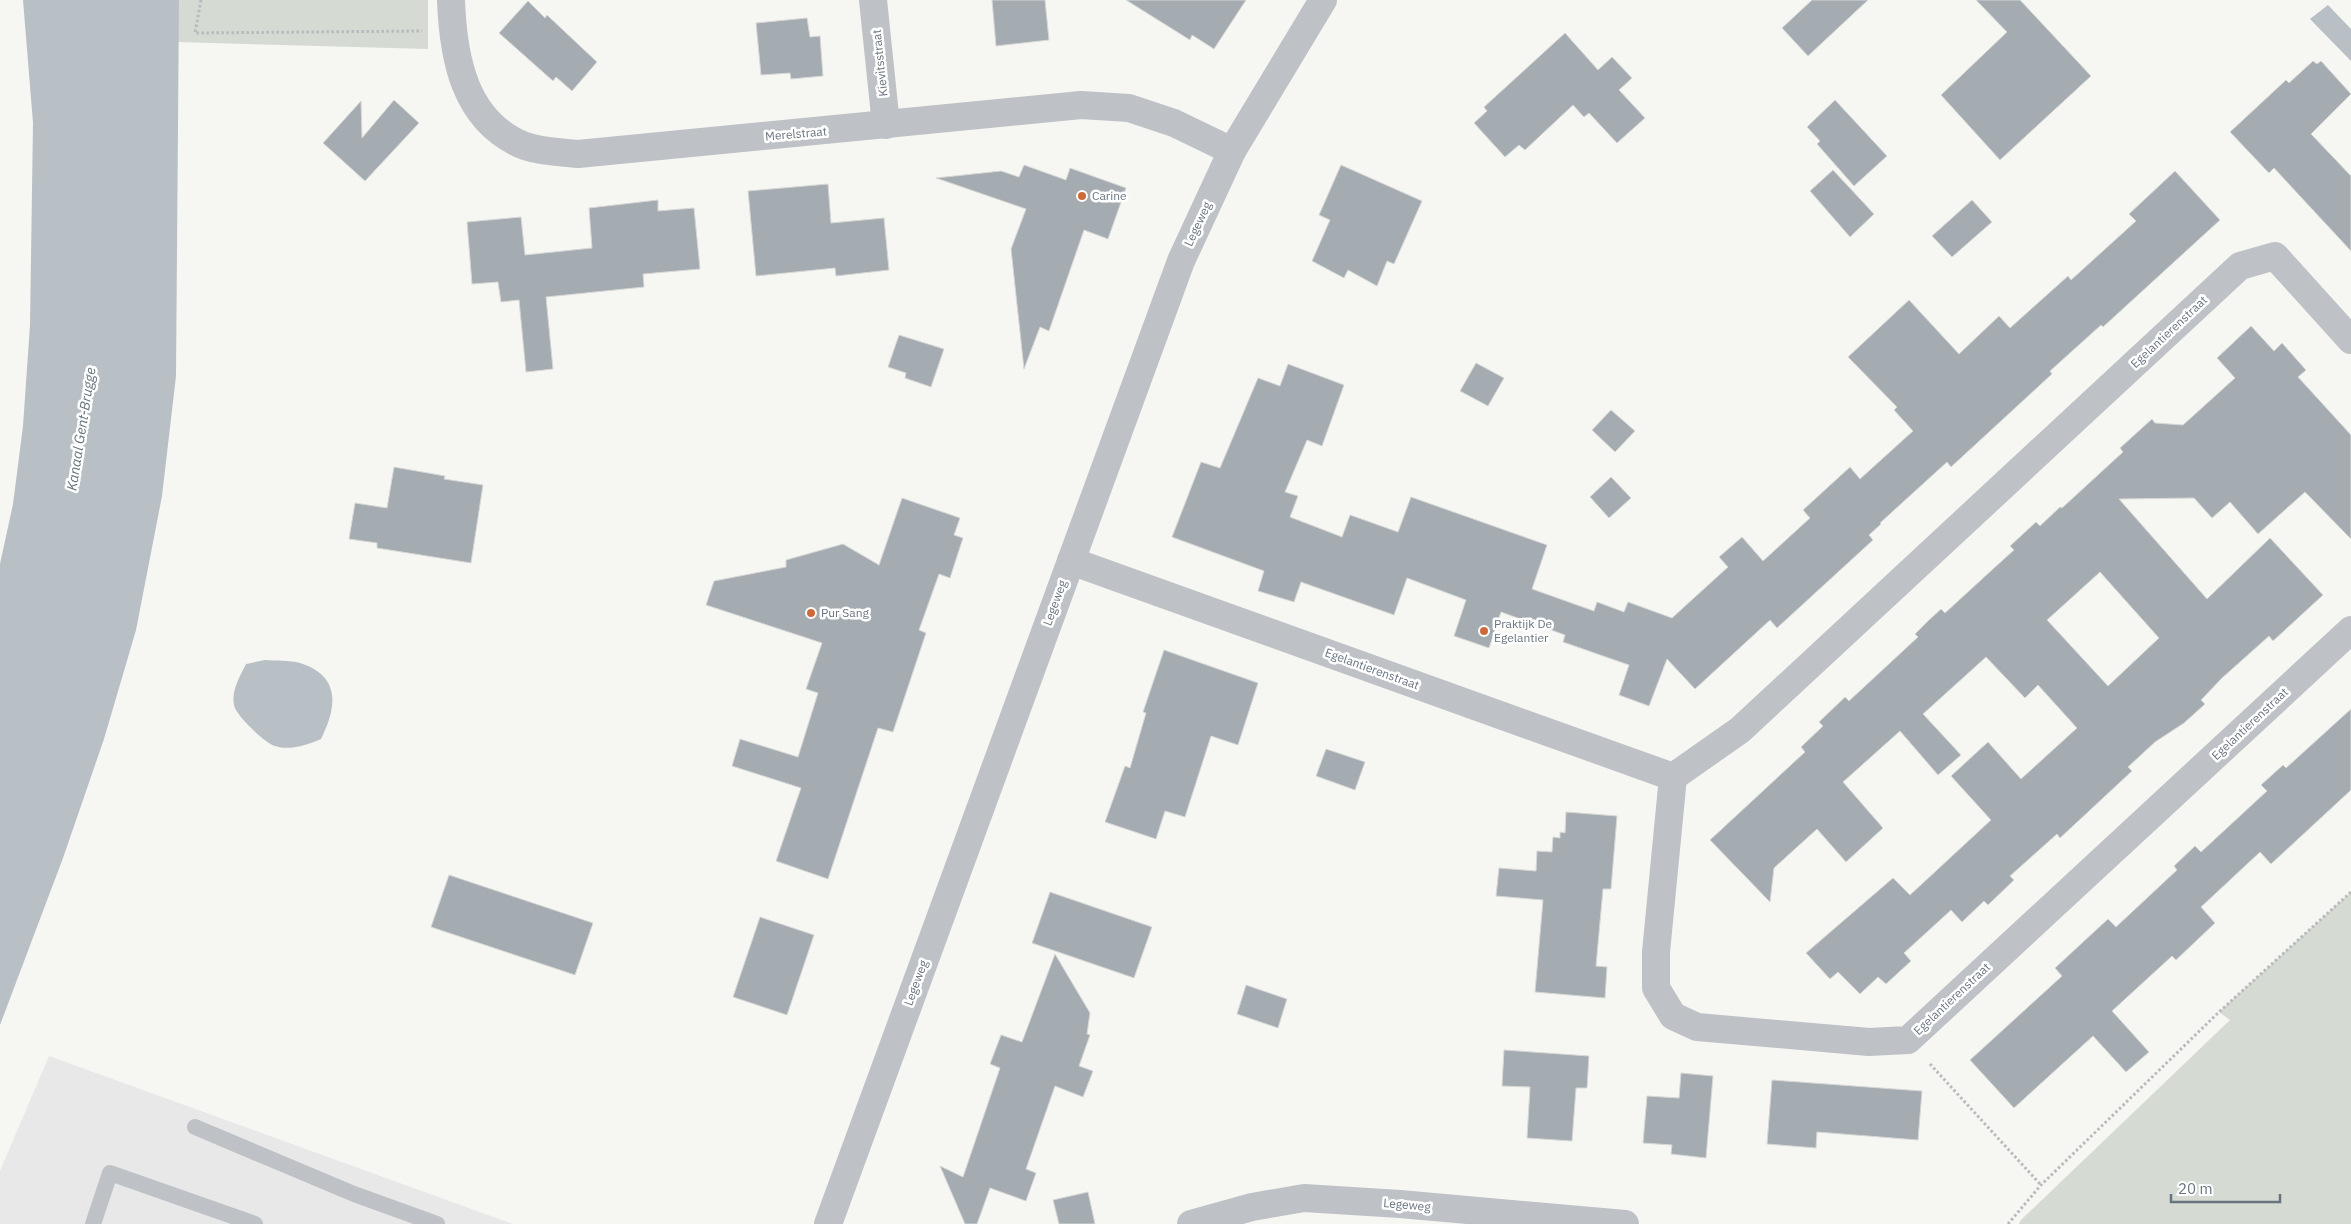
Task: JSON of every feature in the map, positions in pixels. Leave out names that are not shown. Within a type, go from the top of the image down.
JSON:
[{"type":"street","name":"Merelstraat","points":[[451,0],[452,31],[458,66],[469,95],[489,121],[508,138],[526,146],[542,150],[578,154],[1081,105],[1129,108],[1174,123],[1232,151]]},
{"type":"street","name":"Kievitsstraat","points":[[873,0],[886,125]]},
{"type":"street","name":"Legeweg","points":[[828,1224],[1181,260],[1232,151],[1323,0]]},
{"type":"street","name":"Egelantierenstraat","points":[[2351,340],[2274,256],[2240,266],[1740,730],[1673,777],[1656,952],[1656,988],[1673,1016],[1697,1027],[1869,1042],[1908,1040],[2351,630]]},
{"type":"street","name":"Egelantierenstraat","points":[[1071,561],[1673,777]]},
{"type":"street","name":"Legeweg","points":[[1191,1224],[1252,1207],[1304,1198],[1400,1204],[1625,1224]]},
{"type":"lane","points":[[194,1127],[354,1194],[437,1224]]},
{"type":"lane","points":[[93,1224],[110,1173],[255,1224]]},
{"type":"path","points":[[201,0],[195,34],[452,31]]},
{"type":"path","points":[[2008,1224],[2040,1185],[2219,1012],[2351,892]]},
{"type":"path","points":[[1908,1040],[2040,1185]]},
{"type":"shaded area","points":[[179,0],[428,0],[428,49],[177,42]]},
{"type":"shaded area","points":[[2351,892],[2351,1224],[2019,1224],[2230,1020],[2219,1012]]},
{"type":"shaded area","points":[[49,1056],[513,1224],[0,1224],[0,1171]]},
{"type":"water","name":"Kanaal Gent-Brugge","points":[[23,0],[179,0],[176,376],[162,496],[136,630],[104,739],[63,858],[0,1025],[0,564],[13,504],[23,426],[30,325],[33,123]]},
{"type":"water","points":[[2328,5],[2351,29],[2351,61],[2310,19]]},
{"type":"water","points":[[265,660],[300,663],[323,676],[329,684],[332,704],[321,739],[292,748],[275,746],[258,735],[240,716],[233,700],[239,679],[246,664]]},
{"type":"building","points":[[992,0],[1045,0],[1049,40],[996,46]]},
{"type":"building","points":[[1126,0],[1246,0],[1214,49],[1192,35],[1190,40]]},
{"type":"building","points":[[1812,0],[1868,0],[1808,56],[1782,28]]},
{"type":"building","points":[[1976,0],[2020,0],[2091,76],[2000,160],[1941,95],[2007,32]]},
{"type":"building","points":[[528,1],[545,18],[547,15],[597,62],[572,91],[556,77],[553,81],[499,33]]},
{"type":"building","points":[[807,18],[810,37],[820,36],[823,76],[791,79],[790,73],[761,75],[756,23]]},
{"type":"building","points":[[1565,33],[1598,70],[1612,57],[1632,78],[1619,90],[1645,118],[1617,143],[1589,113],[1584,117],[1573,105],[1525,150],[1519,145],[1505,157],[1474,123],[1487,111],[1484,107]]},
{"type":"building","points":[[2313,61],[2317,64],[2321,61],[2351,94],[2311,134],[2351,176],[2351,251],[2274,168],[2269,173],[2230,132],[2286,80],[2289,83]]},
{"type":"building","points":[[394,100],[419,123],[365,181],[323,143],[361,101],[362,138]]},
{"type":"building","points":[[1835,100],[1887,156],[1854,186],[1817,144],[1820,141],[1807,127]]},
{"type":"building","points":[[1024,165],[1066,180],[1070,168],[1126,188],[1108,239],[1084,230],[1049,331],[1040,327],[1024,369],[1011,249],[1026,209],[936,178],[1001,171],[1019,177]]},
{"type":"building","points":[[1341,165],[1422,201],[1394,264],[1387,261],[1377,286],[1348,270],[1344,278],[1312,261],[1330,220],[1319,215]]},
{"type":"building","points":[[1833,170],[1874,214],[1850,237],[1810,191]]},
{"type":"building","points":[[2175,171],[2220,220],[2103,327],[2101,325],[2050,371],[2052,374],[1951,467],[1947,462],[1880,523],[1869,535],[1873,540],[1777,628],[1770,620],[1695,689],[1667,659],[1649,706],[1619,695],[1629,665],[1563,642],[1565,635],[1501,612],[1489,648],[1454,636],[1466,600],[1407,578],[1394,615],[1301,582],[1294,602],[1258,591],[1264,571],[1172,537],[1201,462],[1220,468],[1258,378],[1280,386],[1288,364],[1344,385],[1322,446],[1307,440],[1285,492],[1298,496],[1290,517],[1342,537],[1350,515],[1398,532],[1411,497],[1547,545],[1532,589],[1594,611],[1597,602],[1624,612],[1628,602],[1672,618],[1728,567],[1719,557],[1742,537],[1763,561],[1810,518],[1803,510],[1850,467],[1860,479],[1913,431],[1894,410],[1897,407],[1848,357],[1909,300],[1959,354],[1999,316],[2010,328],[2068,276],[2071,280],[2136,221],[2129,214]]},
{"type":"building","points":[[828,184],[831,223],[884,218],[889,270],[836,276],[835,268],[756,276],[748,191]]},
{"type":"building","points":[[658,200],[658,211],[694,208],[700,269],[643,274],[644,287],[546,297],[553,369],[526,372],[519,300],[501,302],[498,282],[472,284],[467,222],[521,217],[525,255],[592,248],[589,208]]},
{"type":"building","points":[[1972,200],[1992,222],[1952,257],[1932,236]]},
{"type":"building","points":[[2251,326],[2274,351],[2282,343],[2306,370],[2298,377],[2351,435],[2351,539],[2305,492],[2258,534],[2230,502],[2212,518],[2194,498],[2119,499],[2207,599],[2270,538],[2323,595],[2273,641],[2269,636],[2222,678],[2201,700],[2205,704],[2184,723],[2155,742],[2128,767],[2132,771],[2060,838],[2057,834],[2010,876],[2014,880],[1988,905],[1984,901],[1962,922],[1951,910],[1904,953],[1911,961],[1886,984],[1878,977],[1860,994],[1838,972],[1830,979],[1806,953],[1893,878],[1910,895],[1991,820],[1951,776],[1988,742],[2021,779],[2077,728],[2038,685],[2025,698],[1986,657],[1923,714],[1961,755],[1938,775],[1900,731],[1843,782],[1883,828],[1846,862],[1817,829],[1774,868],[1770,902],[1710,840],[1805,752],[1801,747],[1823,726],[1819,722],[1845,697],[1849,701],[1918,637],[1915,634],[1928,621],[1941,609],[1945,613],[2014,550],[2010,546],[2036,522],[2040,526],[2060,507],[2062,508],[2123,452],[2120,448],[2152,419],[2155,423],[2183,425],[2235,378],[2217,358]],"holes":[[[2100,572],[2159,638],[2108,686],[2047,620]]]},
{"type":"building","points":[[899,335],[944,349],[931,387],[905,378],[906,373],[888,367]]},
{"type":"building","points":[[1476,363],[1504,378],[1488,406],[1460,391]]},
{"type":"building","points":[[1611,410],[1635,431],[1615,452],[1592,430]]},
{"type":"building","points":[[394,467],[445,476],[444,479],[483,485],[471,563],[377,548],[377,543],[349,539],[355,503],[387,508]]},
{"type":"building","points":[[1611,477],[1631,498],[1609,518],[1590,497]]},
{"type":"building","points":[[902,498],[960,518],[954,535],[963,538],[950,578],[939,574],[919,630],[926,633],[893,732],[878,728],[828,879],[776,861],[801,788],[732,766],[740,739],[798,757],[818,693],[806,689],[822,643],[706,605],[714,581],[786,567],[786,560],[843,544],[879,565]]},
{"type":"building","points":[[1164,650],[1258,683],[1238,745],[1211,736],[1185,817],[1165,811],[1156,839],[1105,822],[1125,766],[1130,768],[1146,713],[1143,712]]},
{"type":"building","points":[[2351,709],[2351,790],[2271,864],[2260,852],[2201,907],[2215,923],[2176,960],[2172,956],[2112,1011],[2149,1052],[2126,1072],[2093,1036],[2014,1108],[1970,1060],[2062,976],[2055,968],[2108,919],[2116,927],[2177,870],[2174,866],[2195,846],[2201,852],[2267,791],[2261,785],[2283,765],[2286,768]]},
{"type":"building","points":[[1326,749],[1365,762],[1355,790],[1316,776]]},
{"type":"building","points":[[1566,812],[1617,816],[1611,889],[1603,889],[1596,966],[1607,967],[1605,998],[1535,992],[1543,900],[1496,896],[1499,868],[1536,871],[1537,851],[1552,852],[1553,837],[1560,838],[1560,832],[1565,833]]},
{"type":"building","points":[[449,875],[593,923],[575,975],[431,927]]},
{"type":"building","points":[[1050,892],[1152,927],[1134,978],[1032,943]]},
{"type":"building","points":[[760,917],[814,935],[787,1015],[733,997]]},
{"type":"building","points":[[1055,954],[1090,1013],[1087,1034],[1090,1035],[1079,1066],[1093,1071],[1083,1097],[1055,1086],[1026,1169],[1036,1173],[1026,1201],[990,1188],[977,1224],[965,1224],[940,1166],[963,1177],[1000,1068],[990,1064],[1001,1035],[1022,1042]]},
{"type":"building","points":[[1246,985],[1287,999],[1278,1028],[1237,1014]]},
{"type":"building","points":[[1504,1050],[1589,1056],[1587,1088],[1576,1088],[1572,1141],[1527,1138],[1530,1087],[1502,1086]]},
{"type":"building","points":[[1681,1073],[1713,1076],[1706,1158],[1671,1154],[1672,1145],[1643,1143],[1647,1096],[1679,1098]]},
{"type":"building","points":[[1772,1080],[1922,1091],[1918,1140],[1817,1132],[1816,1148],[1767,1144]]},
{"type":"building","points":[[1088,1192],[1095,1224],[1059,1224],[1053,1200]]},
{"type":"place","name":"Carine","points":[[1082,196]]},
{"type":"place","name":"Pur Sang","points":[[811,613]]},
{"type":"place","name":"Praktijk De Egelantier","points":[[1484,631]]}]
